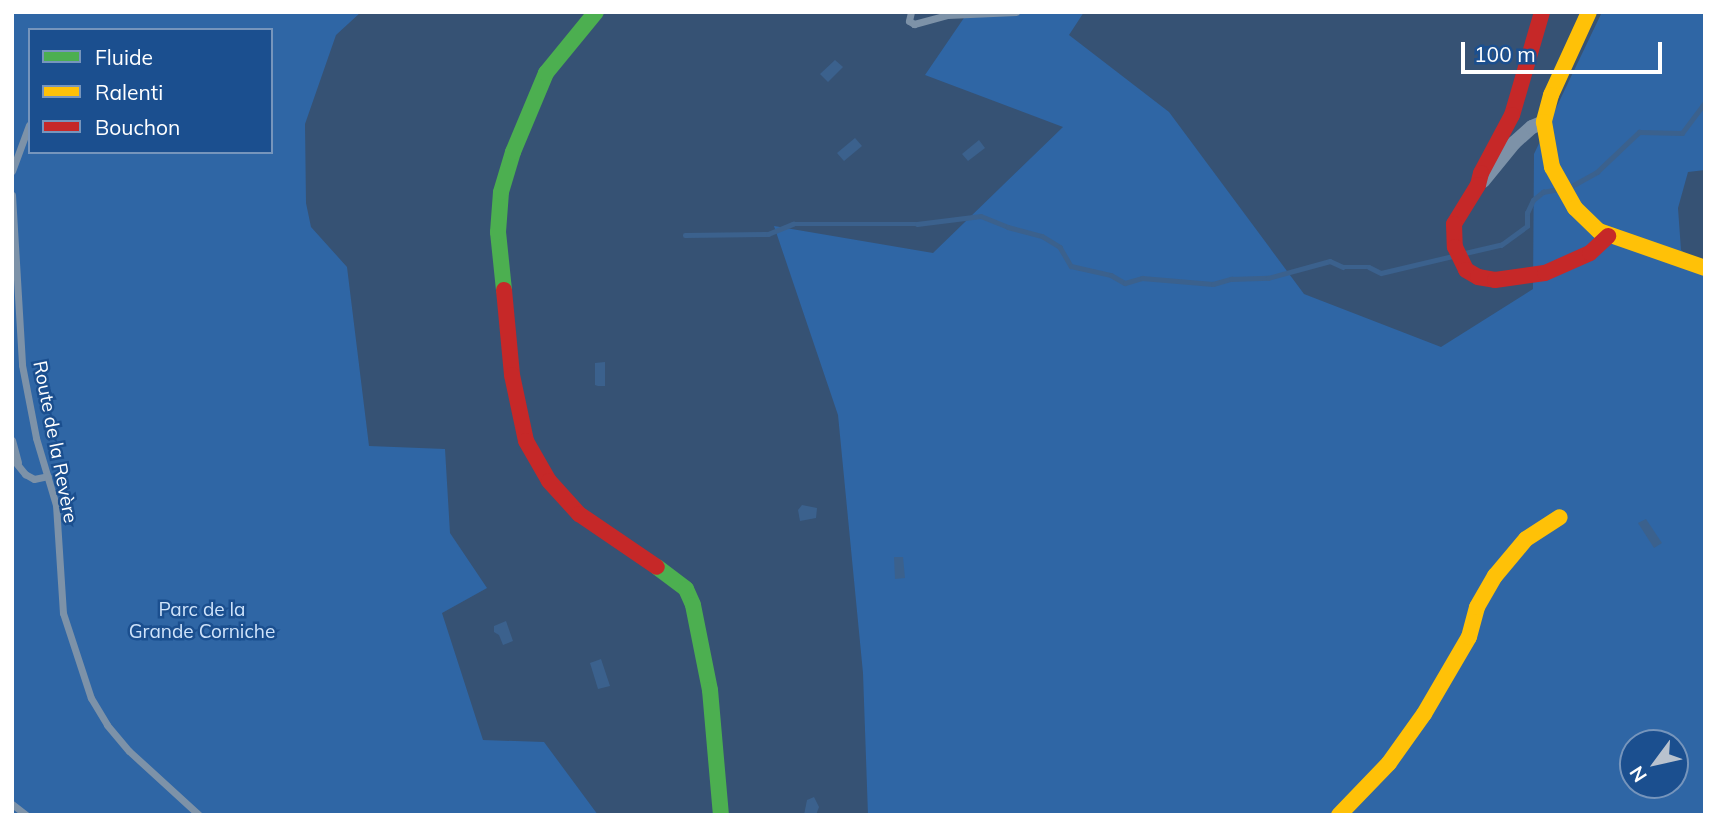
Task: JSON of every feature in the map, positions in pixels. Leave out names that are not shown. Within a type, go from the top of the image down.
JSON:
[{"type":"main road","points":[[596,12],[546,73],[517,141],[501,192],[498,232],[512,375],[526,441],[549,481],[579,514],[599,530],[674,578],[686,589],[693,606],[710,690],[721,815]]},
{"type":"main road","points":[[1542,12],[1512,115],[1481,173],[1478,185],[1454,224],[1457,253],[1472,275],[1495,280],[1545,273],[1590,253],[1608,236]]},
{"type":"main road","points":[[1589,12],[1551,95],[1544,122],[1545,140],[1558,178],[1575,208],[1589,224],[1608,236],[1705,268]]},
{"type":"main road","points":[[1339,815],[1389,762],[1424,714],[1469,637],[1477,607],[1495,576],[1526,539],[1560,517]]},
{"type":"street","points":[[1478,185],[1514,143],[1532,127],[1544,122]]},
{"type":"lane","points":[[911,12],[909,21],[914,24],[947,15],[1016,12]]},
{"type":"lane","points":[[12,172],[28,128]]},
{"type":"lane","name":"Route de la Revère","points":[[12,195],[22,365],[36,438],[56,505],[63,614],[91,698],[107,725],[129,751],[199,815]]},
{"type":"lane","points":[[12,440],[15,461],[26,474],[34,479],[48,476]]},
{"type":"lane","points":[[12,804],[26,815]]},
{"type":"green space","name":"Parc de la Grande Corniche","points":[[12,12],[361,12],[336,35],[305,124],[306,203],[311,227],[347,267],[369,446],[445,449],[450,533],[487,588],[442,613],[483,740],[544,742],[598,815],[12,815]]},
{"type":"green space","points":[[968,12],[1084,12],[1069,35],[1169,112],[1304,294],[1441,347],[1533,289],[1534,154],[1602,12],[1705,12],[1705,170],[1688,172],[1678,208],[1681,250],[1705,268],[1705,815],[868,815],[863,673],[838,415],[774,226],[933,253],[1063,127],[925,75]]},
{"type":"shaded area","points":[[835,60],[843,67],[828,82],[820,74]]},
{"type":"shaded area","points":[[855,138],[862,146],[844,161],[837,153]]},
{"type":"shaded area","points":[[979,140],[985,148],[968,161],[962,154]]},
{"type":"shaded area","points":[[605,362],[605,386],[595,385],[595,363]]},
{"type":"shaded area","points":[[802,505],[817,508],[816,518],[800,521],[798,510]]},
{"type":"shaded area","points":[[1646,519],[1662,543],[1654,548],[1638,523]]},
{"type":"shaded area","points":[[894,557],[903,557],[905,578],[895,579]]},
{"type":"shaded area","points":[[506,621],[513,641],[503,645],[499,635],[494,632],[494,626]]},
{"type":"shaded area","points":[[601,659],[610,686],[598,689],[590,663]]},
{"type":"shaded area","points":[[814,797],[819,807],[816,815],[804,815],[807,800]]},
{"type":"waterway","points":[[1570,187],[1597,172],[1639,132],[1682,133],[1705,102]]},
{"type":"waterway","points":[[1465,253],[1501,245],[1527,226],[1527,213],[1533,200],[1543,192],[1558,189]]},
{"type":"waterway","points":[[685,235],[768,234],[793,224],[917,224],[981,216],[1042,236],[1060,247],[1071,266],[1111,275],[1125,283],[1142,278],[1213,284],[1231,279],[1268,278],[1330,261],[1343,267],[1369,267],[1381,273],[1453,256]]},
{"type":"traffic: fast","points":[[504,290],[498,232],[501,192],[513,152],[546,73],[596,12]]},
{"type":"traffic: fast","points":[[657,567],[686,589],[693,605],[710,690],[721,815]]},
{"type":"traffic: slow","points":[[1589,12],[1551,95],[1544,122],[1552,167],[1575,208],[1599,231],[1705,268]]},
{"type":"traffic: slow","points":[[1339,815],[1389,763],[1424,714],[1469,637],[1477,607],[1495,576],[1526,539],[1560,517]]},
{"type":"traffic: jam","points":[[1542,12],[1512,115],[1481,173],[1478,185],[1454,224],[1455,247],[1466,270],[1478,277],[1495,280],[1545,273],[1590,253],[1608,236]]},
{"type":"traffic: jam","points":[[504,290],[512,375],[526,441],[549,481],[579,514],[657,567]]}]
